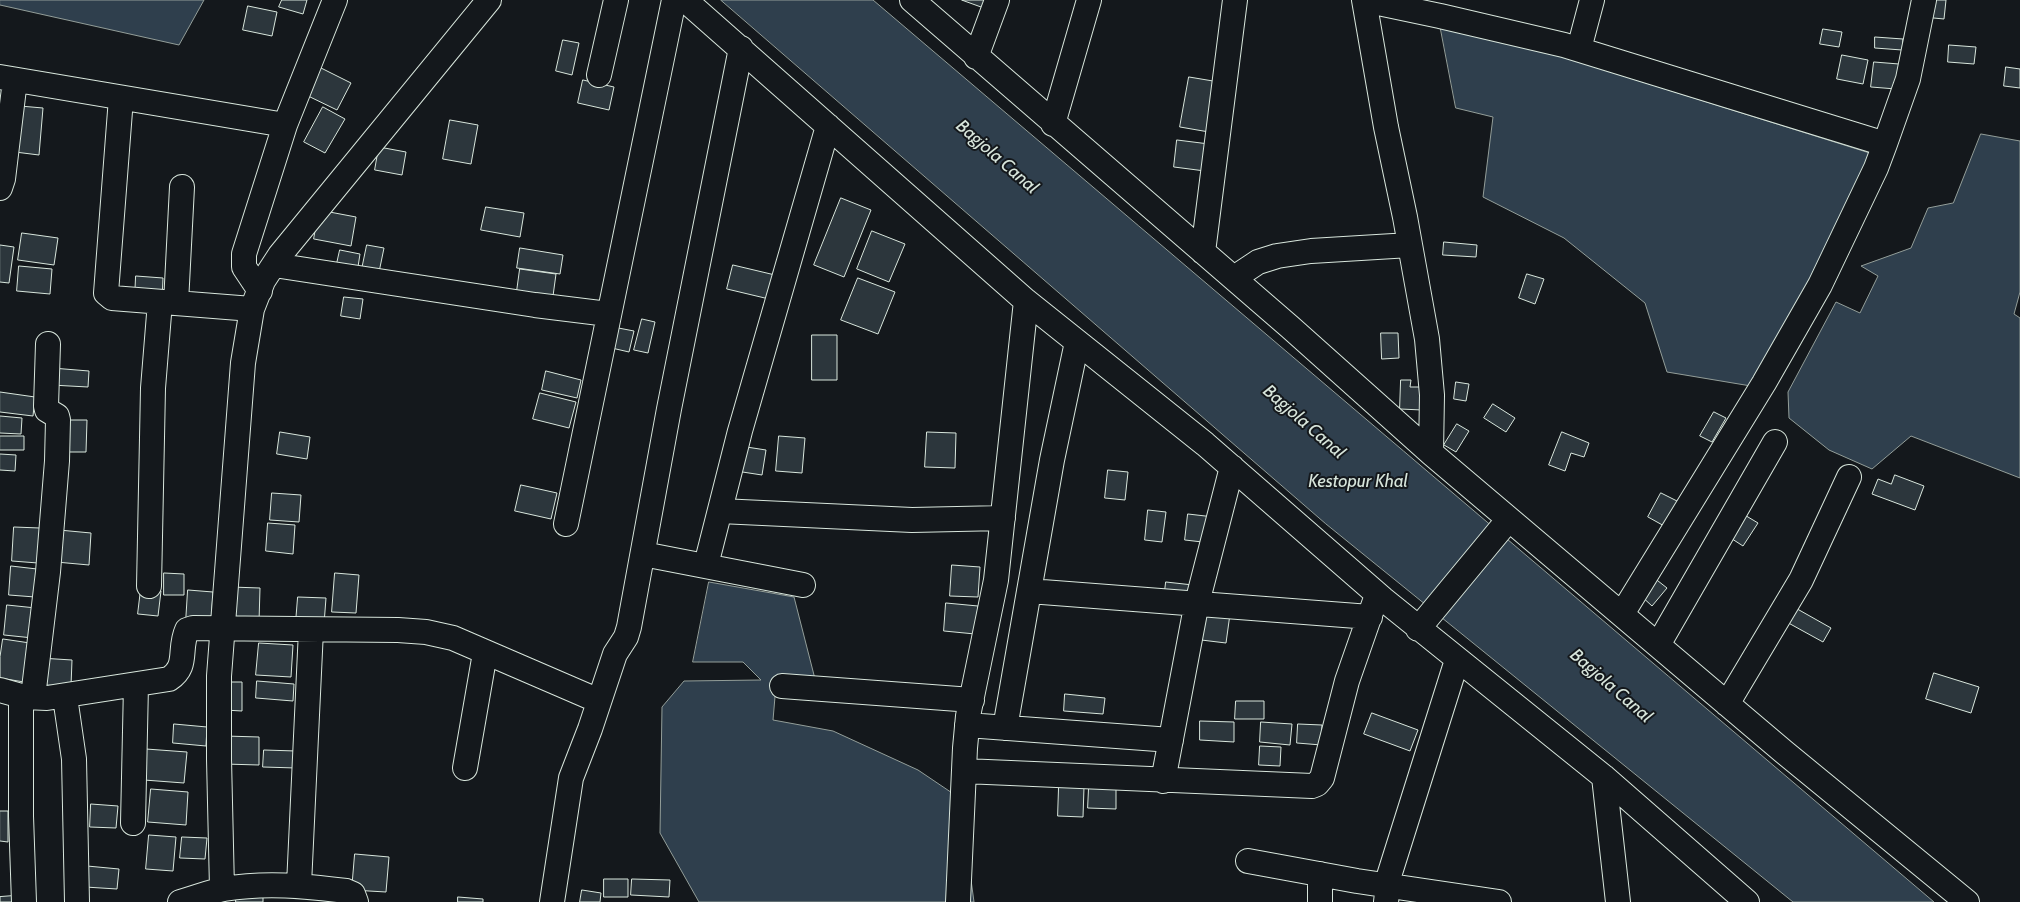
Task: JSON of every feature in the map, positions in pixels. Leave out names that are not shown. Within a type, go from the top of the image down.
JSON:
[{"type":"street","points":[[256,300],[244,267],[244,254],[285,125],[335,0]]},
{"type":"street","points":[[222,889],[219,676],[243,363],[256,300],[263,281],[274,265],[489,0]]},
{"type":"street","points":[[599,75],[616,0]]},
{"type":"street","points":[[566,524],[674,0]]},
{"type":"street","points":[[685,0],[1026,301],[1205,444],[1418,629],[1604,777],[1737,898]]},
{"type":"street","points":[[912,0],[1053,124],[1234,278],[1431,453],[1727,704],[1967,902]]},
{"type":"street","points":[[976,57],[997,0]]},
{"type":"street","points":[[1053,124],[1089,0]]},
{"type":"street","points":[[1203,252],[1235,0]]},
{"type":"street","points":[[1431,453],[1432,395],[1427,339],[1386,127],[1364,0],[1579,49],[1885,144]]},
{"type":"street","points":[[1579,49],[1592,0]]},
{"type":"street","points":[[1622,614],[1764,383],[1820,285],[1876,168],[1885,144],[1908,79],[1924,0]]},
{"type":"street","points":[[552,902],[571,778],[615,654],[626,637],[643,554],[668,409],[741,48]]},
{"type":"street","points":[[0,188],[3,179],[8,78],[285,125]]},
{"type":"street","points":[[122,98],[106,293],[112,298],[168,302],[256,300]]},
{"type":"street","points":[[706,565],[740,431],[828,126]]},
{"type":"street","points":[[149,586],[153,388],[168,302],[182,187]]},
{"type":"street","points":[[1234,278],[1258,262],[1277,256],[1311,251],[1410,245]]},
{"type":"street","points":[[274,265],[535,306],[608,314]]},
{"type":"street","points":[[958,902],[967,725],[996,580],[1026,301]]},
{"type":"street","points":[[1005,728],[1052,460],[1077,342]]},
{"type":"street","points":[[24,902],[18,694],[48,572],[57,461],[58,420],[57,416],[47,410],[46,406],[48,344]]},
{"type":"street","points":[[1658,645],[1775,442]]},
{"type":"street","points":[[1163,781],[1197,604],[1232,468]]},
{"type":"street","points":[[1727,704],[1800,580],[1849,477]]},
{"type":"street","points":[[720,511],[912,520],[1003,518]]},
{"type":"street","points":[[1418,629],[1509,519]]},
{"type":"street","points":[[643,554],[803,584]]},
{"type":"street","points":[[1029,591],[1370,617]]},
{"type":"street","points":[[964,771],[1312,786],[1320,781],[1347,681],[1378,594]]},
{"type":"street","points":[[18,694],[47,698],[65,697],[169,679],[178,673],[181,665],[184,637],[187,630],[192,628],[426,632],[453,638],[599,701]]},
{"type":"street","points":[[299,885],[311,630]]},
{"type":"street","points":[[465,768],[485,652]]},
{"type":"street","points":[[1387,893],[1457,660]]},
{"type":"street","points":[[133,823],[136,685]]},
{"type":"street","points":[[782,686],[972,700]]},
{"type":"street","points":[[65,697],[74,759],[77,902]]},
{"type":"street","points":[[967,725],[1171,740]]},
{"type":"street","points":[[1604,777],[1618,902]]},
{"type":"street","points":[[1248,861],[1320,874],[1387,893],[1499,902]]},
{"type":"street","points":[[1320,874],[1320,902]]},
{"type":"street","points":[[180,902],[222,889],[272,884],[299,885],[346,891],[353,894],[356,902]]},
{"type":"water","points":[[0,0],[204,0],[179,45],[0,5]]},
{"type":"water","name":"Kestopur Khal","points":[[721,0],[873,0],[1934,902],[1793,902],[1326,524]]},
{"type":"water","points":[[1440,25],[1541,50],[1876,155],[1757,387],[1667,372],[1645,303],[1564,238],[1483,197],[1493,117],[1456,108]]},
{"type":"water","points":[[1981,134],[2020,141],[2020,292],[2014,314],[2020,318],[2020,478],[1911,436],[1872,469],[1829,450],[1789,418],[1788,392],[1836,302],[1860,313],[1878,276],[1861,266],[1911,248],[1928,208],[1953,203]]},
{"type":"water","points":[[709,582],[794,597],[815,679],[776,685],[773,720],[833,731],[918,770],[964,801],[950,880],[971,880],[974,902],[699,902],[660,833],[662,707],[684,681],[761,680],[743,662],[693,662]]},
{"type":"building","points":[[282,0],[307,0],[303,14],[279,7]]},
{"type":"building","points":[[962,0],[988,0],[985,8]]},
{"type":"building","points":[[1925,0],[1946,0],[1944,19],[1923,17]]},
{"type":"building","points":[[248,6],[277,12],[272,36],[243,30]]},
{"type":"building","points":[[1823,29],[1842,32],[1839,47],[1820,44]]},
{"type":"building","points":[[1875,37],[1903,39],[1902,50],[1875,48]]},
{"type":"building","points":[[563,40],[579,43],[572,75],[556,71]]},
{"type":"building","points":[[1949,45],[1976,47],[1974,64],[1948,62]]},
{"type":"building","points":[[1842,55],[1868,60],[1863,84],[1837,79]]},
{"type":"building","points":[[1874,62],[1899,64],[1896,89],[1871,87]]},
{"type":"building","points":[[317,66],[351,83],[337,110],[304,94]]},
{"type":"building","points":[[2006,67],[2020,69],[2020,88],[2004,86]]},
{"type":"building","points":[[1189,77],[1219,82],[1209,132],[1180,127]]},
{"type":"building","points":[[583,80],[614,87],[609,110],[578,103]]},
{"type":"building","points":[[20,106],[43,108],[39,155],[15,152]]},
{"type":"building","points":[[323,107],[345,119],[325,153],[304,142]]},
{"type":"building","points":[[450,120],[478,125],[471,164],[443,159]]},
{"type":"building","points":[[1177,140],[1209,144],[1205,171],[1174,167]]},
{"type":"building","points":[[379,147],[406,152],[402,175],[375,170]]},
{"type":"building","points":[[841,198],[871,210],[844,277],[814,265]]},
{"type":"building","points":[[486,207],[524,213],[520,237],[481,230]]},
{"type":"building","points":[[319,210],[356,217],[351,246],[314,239]]},
{"type":"building","points":[[872,231],[905,244],[889,282],[857,269]]},
{"type":"building","points":[[22,233],[58,238],[54,265],[18,260]]},
{"type":"building","points":[[1444,242],[1477,245],[1476,257],[1443,255]]},
{"type":"building","points":[[0,245],[14,247],[9,283],[0,282]]},
{"type":"building","points":[[367,245],[384,248],[378,277],[361,274]]},
{"type":"building","points":[[520,248],[563,255],[560,274],[517,268]]},
{"type":"building","points":[[340,250],[360,254],[357,273],[336,268]]},
{"type":"building","points":[[733,265],[775,275],[769,299],[727,289]]},
{"type":"building","points":[[19,266],[52,269],[50,294],[17,291]]},
{"type":"building","points":[[520,269],[556,274],[553,296],[517,291]]},
{"type":"building","points":[[1527,274],[1544,279],[1535,304],[1519,298]]},
{"type":"building","points":[[136,276],[163,278],[162,300],[135,298]]},
{"type":"building","points":[[858,278],[895,292],[878,334],[841,320]]},
{"type":"building","points":[[344,297],[363,299],[360,319],[341,316]]},
{"type":"building","points":[[642,319],[655,322],[648,353],[634,350]]},
{"type":"building","points":[[608,326],[634,331],[629,352],[603,346]]},
{"type":"building","points":[[1381,333],[1398,333],[1399,358],[1382,359]]},
{"type":"building","points":[[812,335],[837,335],[837,380],[812,380]]},
{"type":"building","points":[[52,368],[89,371],[88,387],[51,385]]},
{"type":"building","points":[[546,371],[581,380],[577,398],[542,390]]},
{"type":"building","points":[[1401,380],[1411,380],[1410,387],[1423,387],[1422,410],[1400,409]]},
{"type":"building","points":[[1456,382],[1469,384],[1466,401],[1454,399]]},
{"type":"building","points":[[0,392],[35,397],[33,416],[0,412]]},
{"type":"building","points":[[540,393],[576,402],[569,428],[533,419]]},
{"type":"building","points":[[1493,404],[1515,418],[1506,432],[1484,418]]},
{"type":"building","points":[[1714,412],[1726,418],[1712,442],[1700,436]]},
{"type":"building","points":[[0,416],[22,418],[21,434],[0,433]]},
{"type":"building","points":[[61,420],[87,420],[86,452],[60,452]]},
{"type":"building","points":[[1457,424],[1469,431],[1456,452],[1444,445]]},
{"type":"building","points":[[280,432],[310,437],[307,459],[277,454]]},
{"type":"building","points":[[927,432],[956,433],[955,468],[925,467]]},
{"type":"building","points":[[1562,432],[1589,443],[1584,457],[1571,453],[1565,471],[1549,465]]},
{"type":"building","points":[[0,436],[24,436],[24,450],[0,450]]},
{"type":"building","points":[[779,436],[805,438],[802,473],[776,471]]},
{"type":"building","points":[[740,446],[766,450],[762,475],[736,471]]},
{"type":"building","points":[[0,454],[16,455],[15,471],[0,470]]},
{"type":"building","points":[[1108,470],[1128,472],[1125,500],[1105,498]]},
{"type":"building","points":[[1895,475],[1924,486],[1915,510],[1872,494],[1878,479],[1891,484]]},
{"type":"building","points":[[521,485],[557,493],[551,519],[515,511]]},
{"type":"building","points":[[272,493],[301,495],[299,522],[270,520]]},
{"type":"building","points":[[1661,493],[1679,502],[1666,527],[1648,517]]},
{"type":"building","points":[[1148,510],[1166,512],[1162,542],[1145,540]]},
{"type":"building","points":[[1738,511],[1758,523],[1743,546],[1723,533]]},
{"type":"building","points":[[1188,514],[1214,517],[1211,543],[1185,540]]},
{"type":"building","points":[[268,523],[295,525],[293,554],[266,551]]},
{"type":"building","points":[[14,527],[40,528],[38,563],[12,561]]},
{"type":"building","points":[[59,530],[91,533],[89,565],[56,562]]},
{"type":"building","points":[[952,565],[980,567],[978,597],[950,596]]},
{"type":"building","points":[[11,566],[37,569],[35,597],[9,595]]},
{"type":"building","points":[[164,573],[184,574],[184,595],[164,595]]},
{"type":"building","points":[[335,573],[359,575],[356,613],[332,612]]},
{"type":"building","points":[[1653,577],[1667,588],[1652,606],[1639,594]]},
{"type":"building","points":[[1166,582],[1193,585],[1191,602],[1164,600]]},
{"type":"building","points":[[231,587],[260,588],[259,622],[230,621]]},
{"type":"building","points":[[141,589],[161,591],[158,616],[138,614]]},
{"type":"building","points":[[188,590],[213,592],[211,624],[186,622]]},
{"type":"building","points":[[298,597],[326,598],[324,624],[296,622]]},
{"type":"building","points":[[946,603],[978,606],[975,634],[944,631]]},
{"type":"building","points":[[7,605],[36,608],[33,638],[4,635]]},
{"type":"building","points":[[1792,606],[1831,628],[1823,642],[1783,620]]},
{"type":"building","points":[[1197,610],[1230,614],[1226,643],[1193,639]]},
{"type":"building","points":[[3,639],[30,643],[24,682],[0,678],[0,657]]},
{"type":"building","points":[[259,643],[293,645],[291,677],[256,675]]},
{"type":"building","points":[[40,658],[72,660],[71,686],[38,685]]},
{"type":"building","points":[[1934,673],[1979,687],[1971,713],[1926,699]]},
{"type":"building","points":[[257,681],[294,684],[293,701],[256,698]]},
{"type":"building","points":[[224,682],[242,682],[242,711],[224,710]]},
{"type":"building","points":[[1065,694],[1105,698],[1103,714],[1064,711]]},
{"type":"building","points":[[1236,701],[1264,701],[1264,719],[1235,719]]},
{"type":"building","points":[[1372,713],[1418,730],[1410,751],[1364,734]]},
{"type":"building","points":[[1200,721],[1234,722],[1234,742],[1200,740]]},
{"type":"building","points":[[1261,722],[1292,724],[1290,745],[1260,742]]},
{"type":"building","points":[[174,724],[207,727],[206,746],[173,743]]},
{"type":"building","points":[[1298,724],[1322,725],[1321,745],[1297,743]]},
{"type":"building","points":[[225,736],[259,737],[259,765],[224,764]]},
{"type":"building","points":[[1260,746],[1281,747],[1280,766],[1259,765]]},
{"type":"building","points":[[146,749],[187,752],[184,783],[144,780]]},
{"type":"building","points":[[264,750],[296,751],[296,768],[263,767]]},
{"type":"building","points":[[1059,786],[1084,787],[1083,817],[1058,816]]},
{"type":"building","points":[[1089,787],[1116,788],[1116,809],[1088,808]]},
{"type":"building","points":[[151,789],[188,792],[186,825],[148,822]]},
{"type":"building","points":[[91,804],[118,806],[116,828],[90,827]]},
{"type":"building","points":[[0,811],[8,811],[8,842],[0,841]]},
{"type":"building","points":[[149,835],[176,837],[173,871],[146,869]]},
{"type":"building","points":[[182,837],[207,838],[205,859],[180,858]]},
{"type":"building","points":[[355,854],[389,857],[386,892],[352,890]]},
{"type":"building","points":[[87,866],[119,869],[117,889],[85,887]]},
{"type":"building","points":[[604,879],[628,879],[628,897],[604,897]]},
{"type":"building","points":[[632,879],[670,880],[669,897],[631,895]]},
{"type":"building","points":[[582,890],[601,893],[600,902],[580,902]]},
{"type":"building","points":[[13,896],[14,902],[0,902],[0,897]]},
{"type":"building","points":[[236,896],[263,897],[263,902],[236,902]]},
{"type":"building","points":[[458,897],[483,899],[483,902],[458,902]]},
{"type":"water label","name":"Bagjola Canal","points":[[997,157]]},
{"type":"water label","name":"Bagjola Canal","points":[[1304,422]]},
{"type":"water label","name":"Bagjola Canal","points":[[1611,686]]}]
